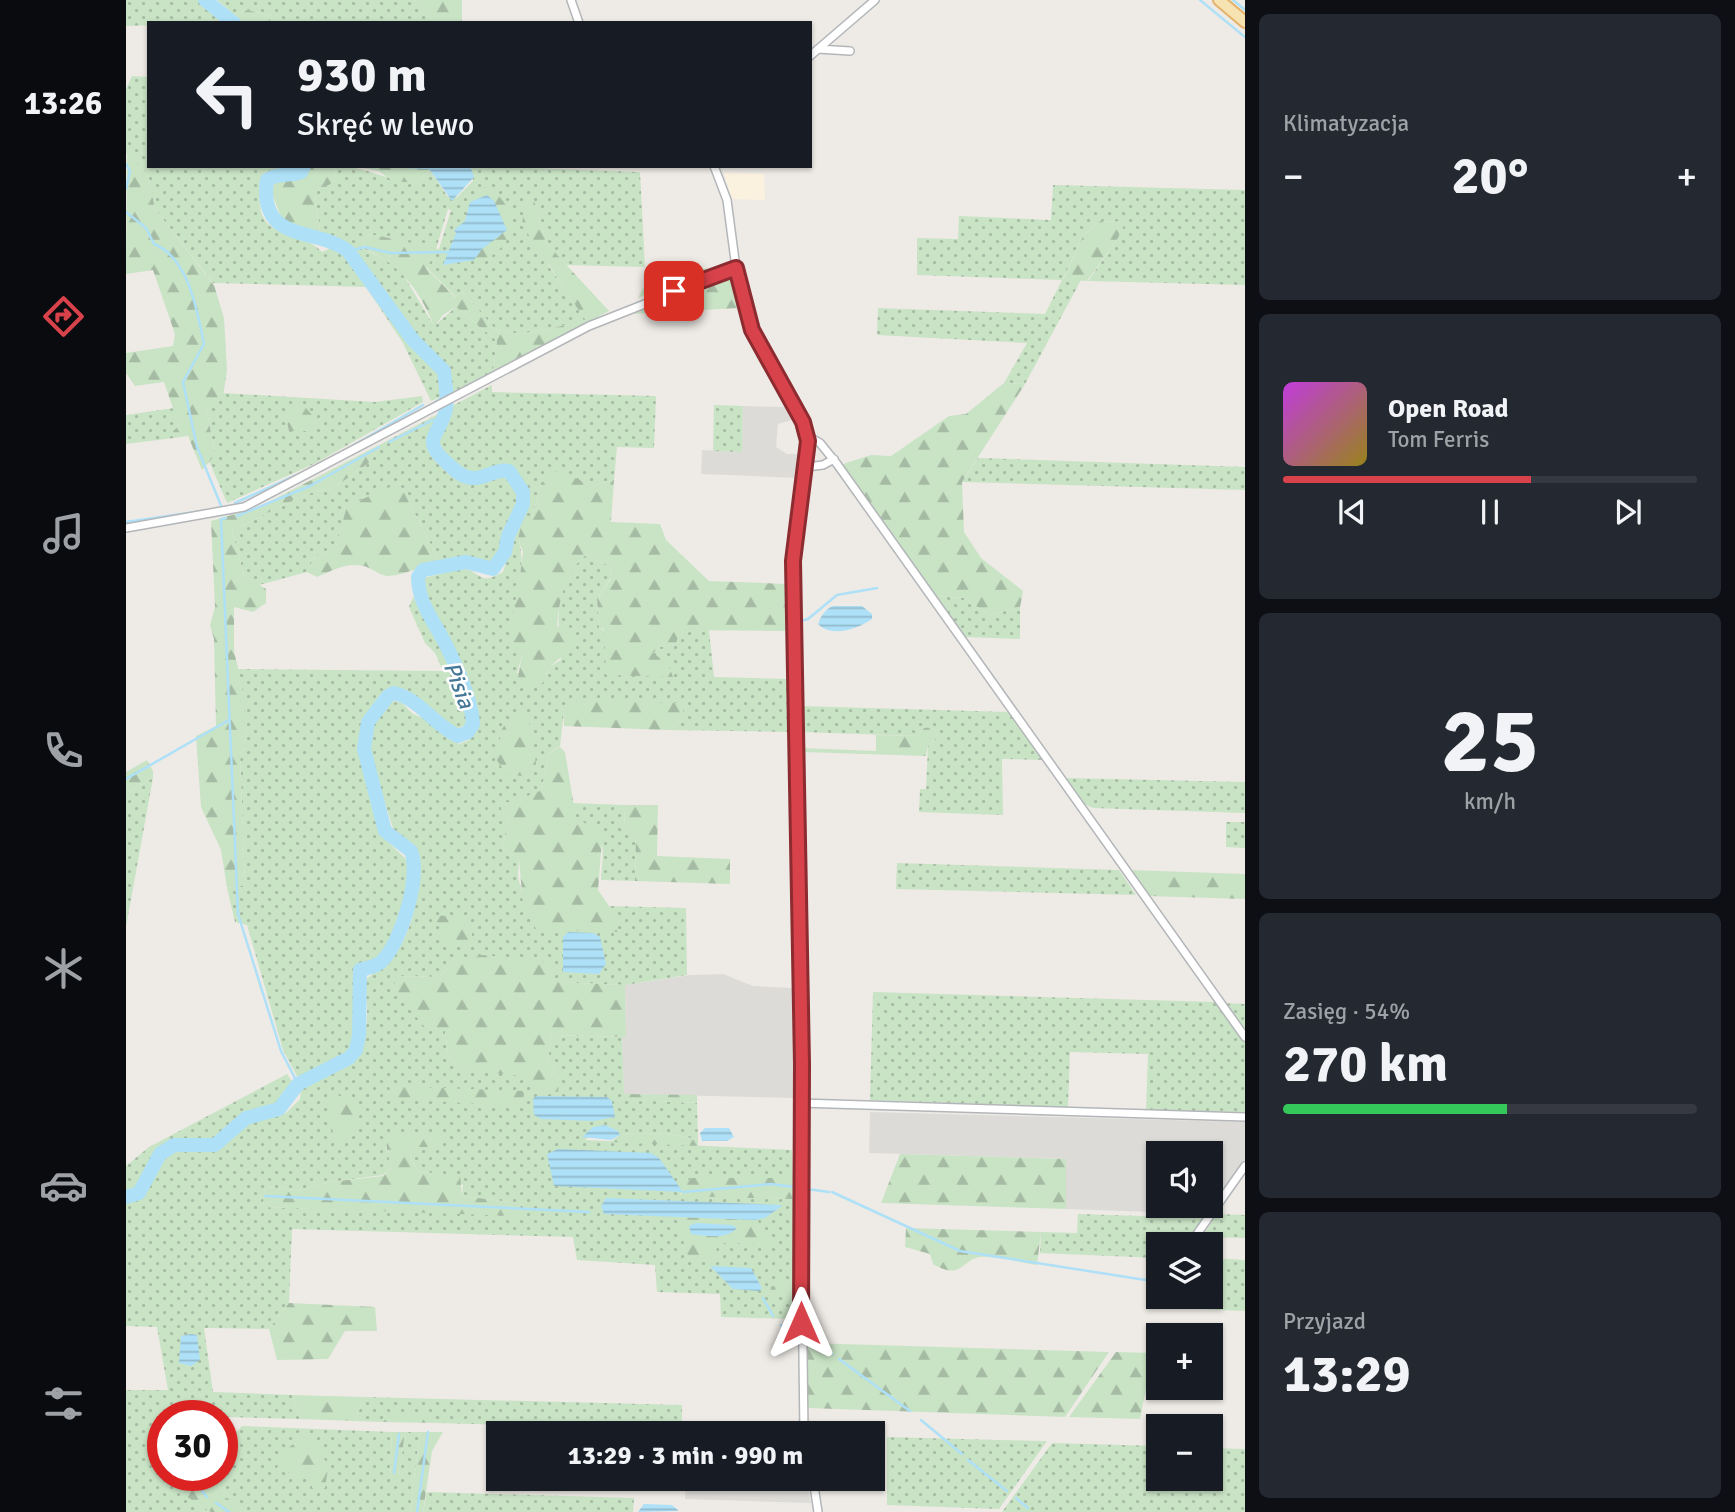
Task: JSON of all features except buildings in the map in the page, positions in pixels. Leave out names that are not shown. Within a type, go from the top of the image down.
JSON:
[{"type":"main road","points":[[1219,0],[1245,22]]},
{"type":"street","points":[[571,0],[578,21]]},
{"type":"street","points":[[812,54],[875,0]]},
{"type":"street","points":[[818,49],[850,51]]},
{"type":"street","points":[[716,168],[727,200],[743,305],[757,342],[808,436],[820,443],[834,459],[1245,1037]]},
{"type":"street","points":[[126,528],[244,507],[589,326],[736,268]]},
{"type":"street","points":[[804,1421],[793,561],[796,518],[806,467],[808,436]]},
{"type":"street","points":[[806,467],[823,465],[834,459]]},
{"type":"street","points":[[800,1102],[1245,1117]]},
{"type":"street","points":[[1198,1232],[1245,1166]]},
{"type":"street","points":[[815,1491],[818,1512]]},
{"type":"shaded area","points":[[724,173],[764,174],[765,200],[732,199]]},
{"type":"shaded area","points":[[743,406],[788,407],[795,419],[778,424],[776,447],[787,454],[803,454],[799,478],[701,474],[702,450],[742,452]]},
{"type":"shaded area","points":[[723,974],[753,986],[792,988],[798,1068],[793,1098],[624,1094],[622,1037],[626,1037],[625,985],[690,975]]},
{"type":"shaded area","points":[[870,1112],[1245,1122],[1245,1161],[1223,1193],[1223,1141],[1146,1141],[1146,1212],[1066,1209],[1066,1159],[869,1153]]},
{"type":"shaded area","points":[[685,1491],[808,1491],[811,1503],[685,1499]]},
{"type":"green space","points":[[126,0],[200,0],[202,6],[222,21],[147,21],[147,25],[126,26]]},
{"type":"green space","points":[[217,0],[414,0],[434,21],[276,21],[271,16],[247,10],[236,16]]},
{"type":"green space","points":[[414,0],[462,0],[462,21],[434,21]]},
{"type":"green space","points":[[247,10],[271,16],[276,21],[240,21],[236,16]]},
{"type":"green space","points":[[132,76],[147,77],[147,168],[296,168],[272,171],[263,176],[260,198],[262,213],[267,223],[311,243],[322,252],[333,247],[356,266],[407,341],[439,373],[441,397],[431,401],[403,343],[366,287],[213,283],[155,209],[148,175],[126,153],[126,89]]},
{"type":"green space","points":[[127,153],[148,175],[155,209],[214,285],[224,318],[227,371],[223,396],[207,411],[215,455],[202,470],[188,436],[174,438],[173,431],[179,426],[164,382],[135,386],[126,373],[126,353],[173,346],[175,334],[153,270],[126,274]]},
{"type":"green space","points":[[309,168],[336,168],[333,183],[317,190],[315,201],[320,233],[282,220],[270,188],[275,181],[304,178]]},
{"type":"green space","points":[[336,168],[357,168],[395,180],[416,183],[430,170],[448,197],[456,198],[473,181],[470,168],[640,172],[645,267],[565,265],[547,244],[534,201],[548,265],[587,321],[521,334],[496,330],[463,292],[456,297],[426,267],[439,249],[451,210],[448,209],[436,249],[375,235],[365,236],[362,248],[398,266],[434,326],[456,307],[497,341],[493,371],[451,393],[445,367],[416,338],[385,290],[346,242],[320,233],[315,201],[317,190],[333,183]]},
{"type":"green space","points":[[364,168],[430,170],[416,183],[393,181],[378,171]]},
{"type":"green space","points":[[1053,185],[1245,190],[1245,285],[1088,281],[1118,238],[1125,222],[1100,221],[1083,236],[1063,279],[1081,280],[1025,384],[1004,383],[1027,343],[877,335],[878,308],[1045,314],[1062,280],[917,275],[917,238],[958,239],[959,216],[1051,220]]},
{"type":"green space","points":[[485,187],[497,194],[506,205],[512,232],[492,256],[474,260],[482,249],[500,236],[483,195],[476,198],[476,192]]},
{"type":"green space","points":[[534,200],[547,244],[609,311],[493,371],[497,341],[456,307],[443,315],[434,327],[423,302],[407,279],[386,261],[362,248],[365,236],[375,235],[439,249],[426,268],[455,297],[463,292],[496,330],[521,334],[586,321],[522,225],[525,201]]},
{"type":"green space","points":[[1100,221],[1125,222],[1118,238],[1087,281],[1063,280],[1083,236]]},
{"type":"green space","points":[[654,267],[713,269],[638,298]]},
{"type":"green space","points":[[730,276],[738,308],[633,314]]},
{"type":"green space","points":[[1004,383],[1025,384],[962,482],[964,532],[981,558],[1023,591],[1020,607],[990,615],[964,598],[935,596],[840,465],[871,455],[891,456],[949,416],[966,414]]},
{"type":"green space","points":[[492,385],[492,392],[656,396],[654,448],[617,447],[614,480],[592,486],[541,483],[532,518],[524,525],[518,539],[521,568],[513,627],[522,655],[517,673],[547,674],[549,667],[561,660],[559,618],[563,590],[568,577],[586,555],[610,566],[611,578],[597,599],[599,628],[652,653],[660,647],[676,644],[680,630],[709,630],[714,677],[789,679],[789,732],[668,730],[683,718],[564,712],[560,746],[548,754],[542,790],[501,808],[508,821],[502,849],[519,859],[518,877],[525,904],[617,931],[609,906],[686,908],[687,975],[625,985],[557,982],[455,962],[439,977],[398,976],[445,1031],[448,1053],[459,1069],[560,1078],[548,1059],[552,1035],[622,1037],[624,1093],[629,1100],[697,1103],[698,1139],[658,1133],[620,1135],[618,1131],[605,1126],[585,1140],[792,1150],[793,1178],[692,1178],[680,1195],[793,1199],[794,1280],[785,1280],[770,1295],[794,1295],[795,1319],[721,1317],[720,1294],[657,1292],[655,1265],[577,1260],[573,1237],[292,1229],[289,1303],[269,1329],[204,1328],[213,1392],[293,1395],[300,1419],[238,1417],[238,1400],[147,1400],[147,1491],[182,1491],[211,1512],[126,1512],[126,1390],[168,1390],[157,1327],[126,1326],[126,1201],[140,1196],[169,1154],[185,1149],[216,1149],[235,1136],[252,1118],[286,1113],[300,1099],[301,1087],[330,1074],[351,1060],[358,1051],[366,1026],[366,980],[404,940],[413,915],[418,886],[418,859],[415,849],[396,837],[367,749],[373,728],[383,709],[394,701],[402,703],[413,714],[430,721],[459,744],[469,740],[479,721],[470,692],[421,583],[424,578],[464,568],[485,578],[503,572],[527,493],[514,469],[502,466],[468,474],[451,462],[437,439],[452,406]],"holes":[[[443,1135],[440,1147],[413,1146],[410,1158],[419,1172],[433,1173],[463,1185],[462,1196],[517,1203],[516,1215],[263,1207],[265,1187],[298,1190],[330,1182],[383,1175],[392,1167],[386,1147]]]},
{"type":"green space","points":[[223,393],[375,402],[422,396],[423,402],[316,463],[227,503],[209,461],[215,454],[207,411]]},
{"type":"green space","points":[[291,405],[306,408],[317,421],[313,431],[289,431],[285,412]]},
{"type":"green space","points":[[714,405],[743,406],[742,452],[713,451]]},
{"type":"green space","points":[[174,408],[179,427],[173,431],[174,438],[126,444],[126,415]]},
{"type":"green space","points":[[440,413],[430,438],[430,447],[436,460],[463,483],[478,483],[501,476],[514,488],[514,508],[499,555],[491,563],[464,558],[440,562],[399,483],[340,532],[336,546],[314,558],[307,572],[259,585],[244,575],[232,531],[303,495],[335,487],[370,462],[381,444]]},
{"type":"green space","points":[[381,444],[370,462],[335,487],[303,495],[232,531],[244,575],[266,589],[266,603],[253,612],[234,607],[234,651],[242,685],[247,731],[240,756],[245,885],[227,888],[221,850],[201,807],[196,736],[216,726],[214,639],[210,625],[215,607],[211,521],[259,507]]},
{"type":"green space","points":[[978,458],[1245,467],[1245,490],[962,482]]},
{"type":"green space","points":[[558,470],[592,486],[614,480],[611,522],[660,524],[666,540],[709,581],[787,584],[788,631],[680,630],[676,644],[660,647],[653,653],[668,664],[673,677],[606,675],[604,629],[599,628],[597,599],[611,579],[610,566],[586,555],[568,578],[559,607],[557,627],[575,628],[574,641],[550,668],[543,683],[528,686],[517,683],[522,655],[513,641],[511,627],[523,552],[518,539],[523,518],[532,518],[541,483]]},
{"type":"green space","points":[[399,483],[440,562],[389,576],[356,565],[342,567],[317,577],[307,572],[314,558],[336,546],[347,506]]},
{"type":"green space","points":[[935,596],[964,598],[990,615],[1020,607],[1020,639],[965,637]]},
{"type":"green space","points":[[413,597],[456,678],[467,711],[468,724],[456,729],[415,700],[397,691],[387,689],[378,697],[361,734],[361,756],[385,839],[408,861],[411,871],[393,939],[374,964],[366,962],[358,967],[354,975],[354,1040],[343,1057],[299,1080],[283,1050],[247,925],[235,922],[227,888],[245,885],[240,756],[247,731],[238,669],[443,671],[435,653],[425,643],[409,607]]},
{"type":"green space","points":[[572,700],[684,703],[683,718],[668,730],[564,726],[564,712]]},
{"type":"green space","points":[[801,706],[1008,712],[1045,760],[1002,759],[1003,815],[919,812],[920,789],[926,789],[928,746],[938,736],[932,727],[924,728],[918,736],[801,732]]},
{"type":"green space","points":[[512,715],[525,718],[530,726],[536,767],[526,776],[507,775],[496,759],[502,729]]},
{"type":"green space","points":[[932,727],[938,736],[928,746],[926,756],[802,752],[801,748],[876,751],[876,735],[918,736],[924,728]]},
{"type":"green space","points":[[560,747],[565,752],[576,818],[597,830],[602,840],[598,890],[609,906],[618,932],[536,929],[523,904],[519,859],[502,849],[508,821],[501,808],[502,802],[513,802],[542,790],[548,754]]},
{"type":"green space","points":[[147,760],[153,771],[153,778],[126,793],[126,772]]},
{"type":"green space","points":[[153,778],[126,927],[126,793]]},
{"type":"green space","points":[[1066,778],[1245,782],[1245,813],[1093,808],[1084,804]]},
{"type":"green space","points":[[572,803],[624,805],[625,830],[636,831],[635,881],[601,880],[602,843],[594,831],[576,819]]},
{"type":"green space","points":[[624,805],[658,805],[657,856],[730,859],[730,884],[635,881],[636,831],[625,831]]},
{"type":"green space","points":[[1226,822],[1245,822],[1245,848],[1226,847]]},
{"type":"green space","points":[[897,863],[1119,870],[1136,895],[896,889]]},
{"type":"green space","points":[[1130,870],[1245,874],[1245,899],[1148,896]]},
{"type":"green space","points":[[435,915],[465,918],[472,927],[472,937],[463,948],[442,940],[440,926],[431,926]]},
{"type":"green space","points":[[483,955],[549,962],[557,982],[625,985],[626,1037],[552,1035],[548,1059],[560,1078],[558,1092],[531,1091],[529,1077],[459,1069],[448,1053],[445,1031],[427,1030],[393,988],[397,976],[439,977],[455,962]]},
{"type":"green space","points":[[873,992],[1216,1002],[1245,1041],[1245,1112],[1146,1110],[1148,1054],[1070,1052],[1068,1107],[870,1100]]},
{"type":"green space","points":[[1224,1003],[1245,1004],[1245,1032]]},
{"type":"green space","points":[[287,1074],[294,1084],[284,1103],[255,1111],[212,1142],[196,1143],[186,1138],[173,1143],[157,1157],[142,1181],[126,1192],[126,1166],[149,1147]]},
{"type":"green space","points":[[389,1086],[525,1091],[521,1106],[392,1099]]},
{"type":"green space","points":[[624,1094],[697,1095],[697,1103],[629,1100]]},
{"type":"green space","points":[[337,1095],[357,1101],[358,1131],[349,1139],[336,1142],[331,1137],[331,1100]]},
{"type":"green space","points":[[393,1133],[444,1135],[440,1147],[413,1147],[410,1158],[419,1172],[460,1175],[462,1196],[518,1203],[516,1216],[263,1207],[265,1187],[298,1190],[330,1182],[383,1176],[392,1167],[387,1145]]},
{"type":"green space","points":[[658,1133],[698,1139],[698,1146],[610,1142],[620,1135]]},
{"type":"green space","points":[[900,1154],[1066,1159],[1066,1209],[881,1203]]},
{"type":"green space","points":[[692,1178],[793,1178],[793,1199],[680,1196],[683,1192],[680,1185]]},
{"type":"green space","points":[[1078,1214],[1205,1218],[1195,1232],[1146,1232],[1146,1257],[1040,1253],[1041,1232],[1077,1233]]},
{"type":"green space","points":[[1223,1214],[1245,1215],[1245,1238],[1223,1237],[1223,1232],[1205,1232],[1214,1218],[1223,1218]]},
{"type":"green space","points":[[676,1217],[757,1220],[769,1236],[769,1244],[717,1243],[716,1256],[703,1262],[688,1256]]},
{"type":"green space","points":[[906,1228],[1041,1232],[1037,1265],[980,1257],[956,1270],[943,1269],[933,1264],[930,1254],[905,1247]]},
{"type":"green space","points":[[1223,1259],[1245,1260],[1245,1311],[1198,1309],[1223,1309]]},
{"type":"green space","points":[[785,1280],[794,1280],[794,1295],[770,1296],[771,1287]]},
{"type":"green space","points":[[289,1303],[375,1307],[377,1331],[345,1331],[328,1359],[277,1360],[269,1329]]},
{"type":"green space","points":[[807,1343],[1109,1352],[1065,1417],[808,1408]]},
{"type":"green space","points":[[1116,1352],[1146,1353],[1146,1389],[1140,1419],[1069,1417]]},
{"type":"green space","points":[[293,1395],[364,1397],[355,1421],[300,1419]]},
{"type":"green space","points":[[364,1397],[682,1405],[682,1421],[486,1421],[486,1424],[436,1423],[429,1415],[385,1415],[382,1422],[355,1421]]},
{"type":"green space","points":[[385,1415],[429,1415],[436,1423],[382,1422]]},
{"type":"green space","points":[[242,1426],[392,1432],[390,1475],[399,1476],[405,1432],[420,1432],[410,1512],[247,1512],[223,1495],[222,1491],[238,1491],[238,1430]]},
{"type":"green space","points":[[392,1432],[405,1432],[399,1477],[390,1476]]},
{"type":"green space","points":[[420,1432],[443,1432],[432,1451],[423,1512],[410,1512]]},
{"type":"green space","points":[[302,1437],[316,1438],[328,1468],[325,1488],[312,1488],[313,1480],[277,1469],[281,1454]]},
{"type":"green space","points":[[887,1437],[1047,1441],[999,1509],[887,1505]]},
{"type":"green space","points":[[1052,1443],[1146,1446],[1146,1491],[1223,1491],[1223,1448],[1245,1449],[1245,1512],[1002,1512]]},
{"type":"green space","points":[[223,1491],[223,1495],[247,1512],[211,1512],[181,1493]]},
{"type":"green space","points":[[427,1492],[634,1498],[633,1512],[423,1512]]},
{"type":"water","points":[[428,168],[471,168],[474,177],[452,201]]},
{"type":"water","points":[[487,195],[494,201],[507,230],[482,249],[474,260],[443,265],[456,233],[454,230],[465,221],[470,202]]},
{"type":"water","points":[[833,606],[862,606],[872,614],[872,619],[852,629],[830,631],[818,624],[824,613]]},
{"type":"water","points":[[568,932],[593,933],[600,937],[606,964],[599,974],[563,972],[563,937]]},
{"type":"water","points":[[607,1097],[612,1101],[615,1117],[593,1121],[541,1119],[534,1115],[533,1098]]},
{"type":"water","points":[[605,1125],[618,1131],[620,1135],[611,1140],[582,1137],[593,1127]]},
{"type":"water","points":[[705,1128],[729,1128],[734,1137],[727,1141],[702,1141],[700,1133]]},
{"type":"water","points":[[558,1149],[651,1153],[659,1158],[683,1192],[554,1186],[547,1154]]},
{"type":"water","points":[[606,1198],[782,1206],[765,1218],[755,1220],[604,1214],[601,1206]]},
{"type":"water","points":[[696,1223],[732,1225],[737,1228],[722,1236],[691,1234],[689,1226]]},
{"type":"water","points":[[710,1266],[751,1268],[762,1288],[759,1291],[733,1289]]},
{"type":"water","points":[[197,1335],[200,1360],[191,1366],[179,1363],[181,1336]]},
{"type":"water","points":[[644,1504],[672,1505],[679,1511],[638,1512]]},
{"type":"waterway","name":"Pisia","points":[[205,0],[231,21]]},
{"type":"waterway","points":[[1200,0],[1245,37]]},
{"type":"waterway","points":[[1233,0],[1245,10]]},
{"type":"waterway","points":[[126,164],[130,171],[126,189]]},
{"type":"waterway","name":"Pisia","points":[[126,1197],[139,1193],[160,1154],[174,1145],[215,1145],[246,1118],[279,1109],[298,1084],[349,1058],[356,1050],[359,1035],[360,970],[379,964],[391,950],[408,907],[414,876],[411,851],[385,831],[364,749],[368,722],[388,696],[394,693],[412,701],[450,732],[458,736],[468,732],[473,724],[467,695],[447,647],[424,605],[418,577],[423,570],[466,562],[493,569],[505,552],[508,536],[523,504],[523,492],[509,471],[498,471],[478,478],[467,477],[461,475],[438,453],[433,441],[446,409],[444,371],[413,340],[348,251],[280,224],[272,215],[267,200],[267,180],[301,172],[303,168]]},
{"type":"waterway","points":[[126,212],[146,228],[154,244],[176,261],[190,287],[204,344],[183,382],[197,447],[222,508]]},
{"type":"waterway","points":[[348,251],[365,247],[390,253],[449,252]]},
{"type":"waterway","points":[[435,402],[446,396]]},
{"type":"waterway","points":[[354,445],[423,405]]},
{"type":"waterway","points":[[389,442],[431,421],[444,418]]},
{"type":"waterway","points":[[237,516],[310,486],[379,447]]},
{"type":"waterway","points":[[235,503],[299,474]]},
{"type":"waterway","points":[[126,522],[209,510]]},
{"type":"waterway","points":[[226,518],[221,519],[238,914],[281,1051],[298,1084]]},
{"type":"waterway","points":[[801,621],[808,619],[837,595],[877,588]]},
{"type":"waterway","points":[[126,779],[229,720]]},
{"type":"waterway","points":[[683,1192],[771,1184],[794,1187]]},
{"type":"waterway","points":[[807,1189],[829,1192]]},
{"type":"waterway","points":[[832,1192],[960,1251],[1146,1280]]},
{"type":"waterway","points":[[265,1196],[589,1212]]},
{"type":"waterway","points":[[763,1298],[773,1316]]},
{"type":"waterway","points":[[781,1325],[795,1340]]},
{"type":"waterway","points":[[808,1343],[832,1354]]},
{"type":"waterway","points":[[839,1359],[910,1411]]},
{"type":"waterway","points":[[921,1420],[962,1454]]},
{"type":"waterway","points":[[417,1512],[428,1432]]},
{"type":"waterway","points":[[394,1473],[399,1434]]},
{"type":"waterway","points":[[968,1460],[1007,1491]]},
{"type":"waterway","points":[[202,1491],[207,1497]]},
{"type":"waterway","points":[[1016,1498],[1028,1508]]},
{"type":"waterway","points":[[216,1503],[229,1512]]},
{"type":"route","points":[[674,291],[736,268],[743,305],[757,342],[803,422],[808,436],[808,458],[796,518],[793,561],[802,1064],[801,1323]]}]
